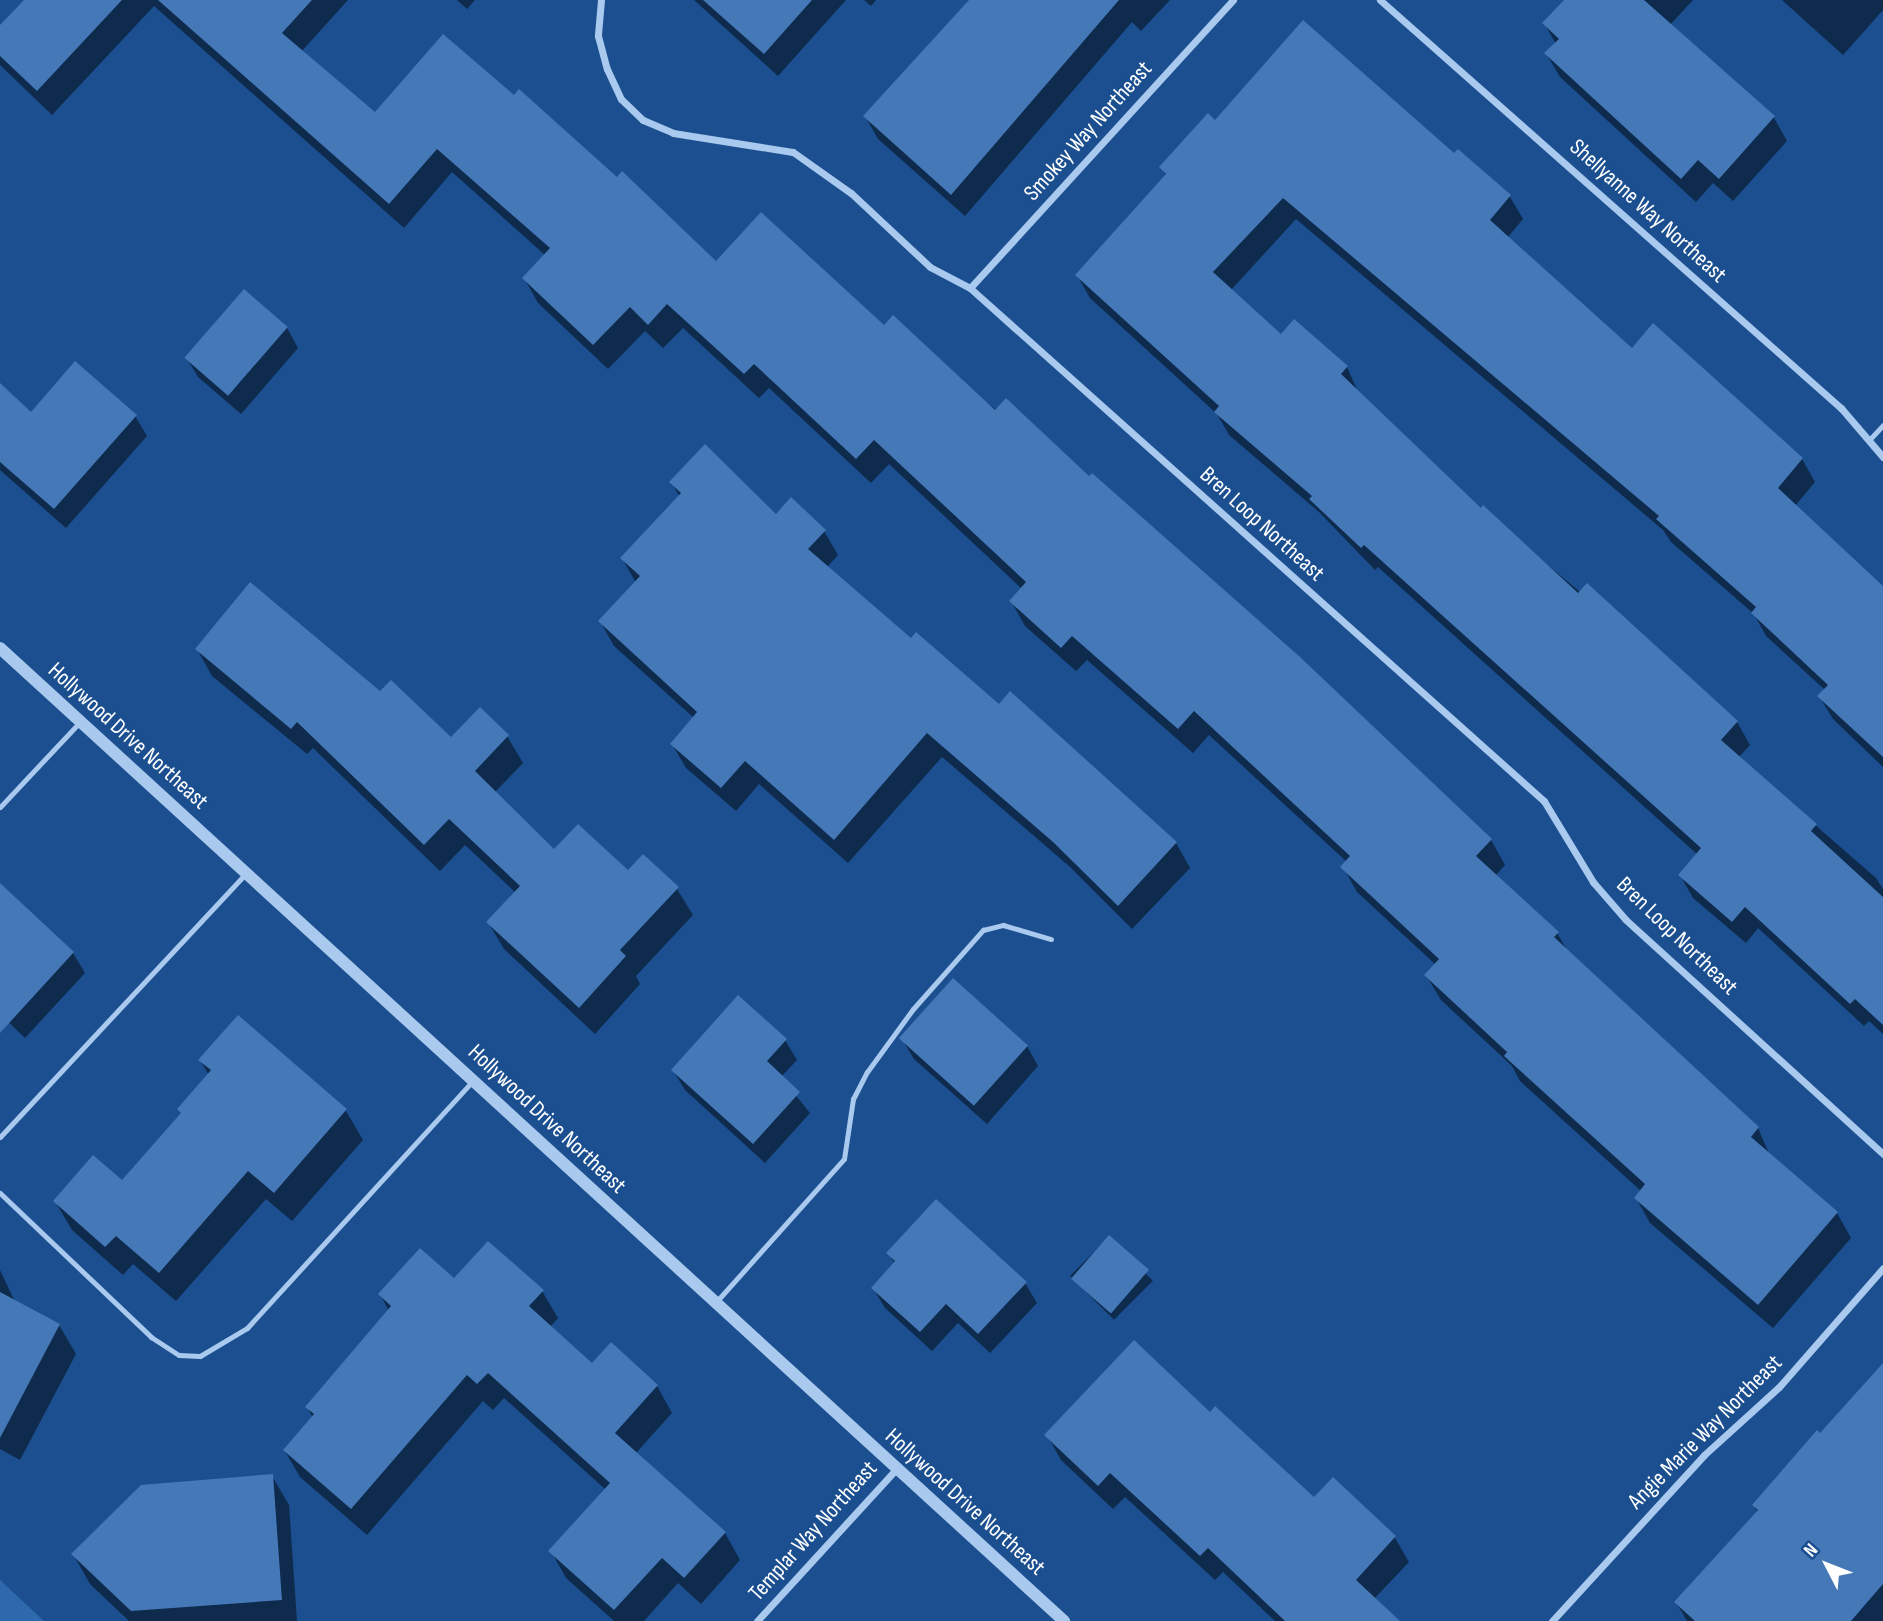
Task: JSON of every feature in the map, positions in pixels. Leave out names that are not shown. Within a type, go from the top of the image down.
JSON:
[{"type":"street","name":"Bren Loop Northeast","points":[[601,0],[598,36],[607,69],[621,99],[643,120],[673,134],[793,152],[851,193],[930,267],[970,288],[1544,801],[1593,882],[1626,920],[1883,1154]]},
{"type":"street","name":"Smokey Way Northeast","points":[[970,288],[1233,0]]},
{"type":"street","name":"Shellyanne Way Northeast","points":[[1380,0],[1870,439],[1883,457]]},
{"type":"street","name":"Hollywood Drive Northeast","points":[[0,648],[79,722],[248,871],[1064,1621]]},
{"type":"street","name":"Angie Marie Way Northeast","points":[[1552,1621],[1704,1455],[1779,1387],[1883,1268]]},
{"type":"street","name":"Templar Way Northeast","points":[[757,1621],[897,1468]]},
{"type":"lane","points":[[1870,439],[1883,425]]},
{"type":"lane","points":[[0,807],[79,722]]},
{"type":"lane","points":[[0,1137],[248,871]]},
{"type":"lane","points":[[716,1302],[844,1159],[853,1099],[867,1072],[913,1009],[983,930],[1003,925],[1051,939]]},
{"type":"lane","points":[[0,1193],[151,1337],[179,1355],[200,1356],[247,1328],[474,1080]]},
{"type":"shaded area","points":[[0,1580],[44,1621],[0,1621]]},
{"type":"building","points":[[24,0],[122,0],[37,91],[0,56],[0,25]]},
{"type":"building","points":[[158,0],[312,0],[282,33],[375,112],[443,34],[514,95],[519,89],[617,177],[622,171],[716,261],[761,212],[884,325],[893,315],[995,410],[1006,398],[1089,476],[1092,473],[1300,657],[1492,839],[1476,856],[1559,932],[1554,937],[1759,1127],[1751,1137],[1838,1212],[1758,1305],[1634,1198],[1645,1184],[1504,1056],[1507,1052],[1424,975],[1439,959],[1340,867],[1350,856],[1194,711],[1178,729],[1072,636],[1061,648],[1009,601],[1026,582],[874,440],[856,459],[754,364],[744,374],[667,304],[648,325],[630,307],[593,345],[522,278],[550,248],[437,149],[389,204]]},
{"type":"building","points":[[703,0],[812,0],[764,54]]},
{"type":"building","points":[[969,0],[1119,0],[951,195],[863,116]]},
{"type":"building","points":[[1564,0],[1644,0],[1775,116],[1719,179],[1698,160],[1681,179],[1544,53],[1559,39],[1542,23]]},
{"type":"building","points":[[1303,20],[1454,153],[1458,149],[1511,195],[1490,220],[1632,348],[1653,323],[1803,458],[1778,488],[1883,586],[1883,757],[1817,696],[1828,685],[1751,613],[1756,607],[1656,519],[1659,516],[1283,198],[1213,272],[1281,334],[1294,319],[1348,366],[1341,374],[1481,508],[1483,505],[1578,593],[1587,583],[1738,721],[1721,740],[1817,824],[1811,831],[1883,897],[1883,1025],[1855,999],[1850,1004],[1745,907],[1732,922],[1678,875],[1701,848],[1364,545],[1361,548],[1309,499],[1312,496],[1214,412],[1219,406],[1075,275],[1166,174],[1159,167],[1208,113],[1215,120]]},
{"type":"building","points":[[244,289],[288,327],[228,396],[184,358]]},
{"type":"building","points":[[75,361],[137,415],[54,509],[0,462],[0,383],[31,412]]},
{"type":"building","points":[[705,444],[776,514],[791,497],[826,530],[808,549],[911,638],[916,632],[999,704],[1010,691],[1177,842],[1118,906],[1053,842],[927,733],[834,840],[745,761],[721,788],[670,744],[697,712],[598,621],[640,576],[620,558],[681,493],[669,482]]},
{"type":"building","points":[[250,582],[380,691],[391,680],[451,737],[480,707],[509,735],[475,771],[554,849],[578,824],[628,870],[643,854],[679,887],[620,950],[626,956],[579,1008],[486,922],[520,886],[449,819],[424,845],[297,722],[291,729],[195,649]]},
{"type":"building","points":[[0,883],[74,952],[0,1033]]},
{"type":"building","points":[[953,978],[1028,1046],[974,1106],[899,1038]]},
{"type":"building","points":[[738,995],[787,1039],[767,1061],[800,1092],[753,1144],[671,1070]]},
{"type":"building","points":[[238,1015],[347,1109],[274,1193],[248,1171],[159,1273],[116,1236],[105,1247],[53,1201],[93,1155],[122,1180],[181,1113],[177,1109],[211,1070],[198,1060]]},
{"type":"building","points":[[936,1199],[1027,1282],[978,1334],[946,1304],[920,1332],[871,1288],[895,1261],[886,1253]]},
{"type":"building","points":[[1109,1235],[1149,1270],[1111,1314],[1071,1279]]},
{"type":"building","points":[[488,1241],[544,1290],[529,1306],[592,1363],[611,1342],[658,1385],[615,1433],[726,1532],[684,1578],[662,1558],[614,1610],[548,1551],[610,1483],[488,1373],[477,1384],[467,1375],[351,1509],[283,1450],[314,1414],[305,1407],[391,1306],[378,1294],[420,1248],[454,1278]]},
{"type":"building","points":[[0,1292],[60,1324],[0,1438]]},
{"type":"building","points":[[1134,1340],[1210,1412],[1215,1406],[1314,1497],[1333,1477],[1396,1536],[1356,1580],[1400,1621],[1285,1621],[1208,1548],[1200,1556],[1110,1473],[1098,1486],[1044,1435]]},
{"type":"building","points":[[1883,1363],[1883,1584],[1851,1621],[1695,1621],[1674,1602],[1758,1510],[1752,1505],[1817,1430],[1820,1433]]},
{"type":"building","points":[[273,1474],[282,1600],[131,1611],[71,1554],[141,1485]]}]
